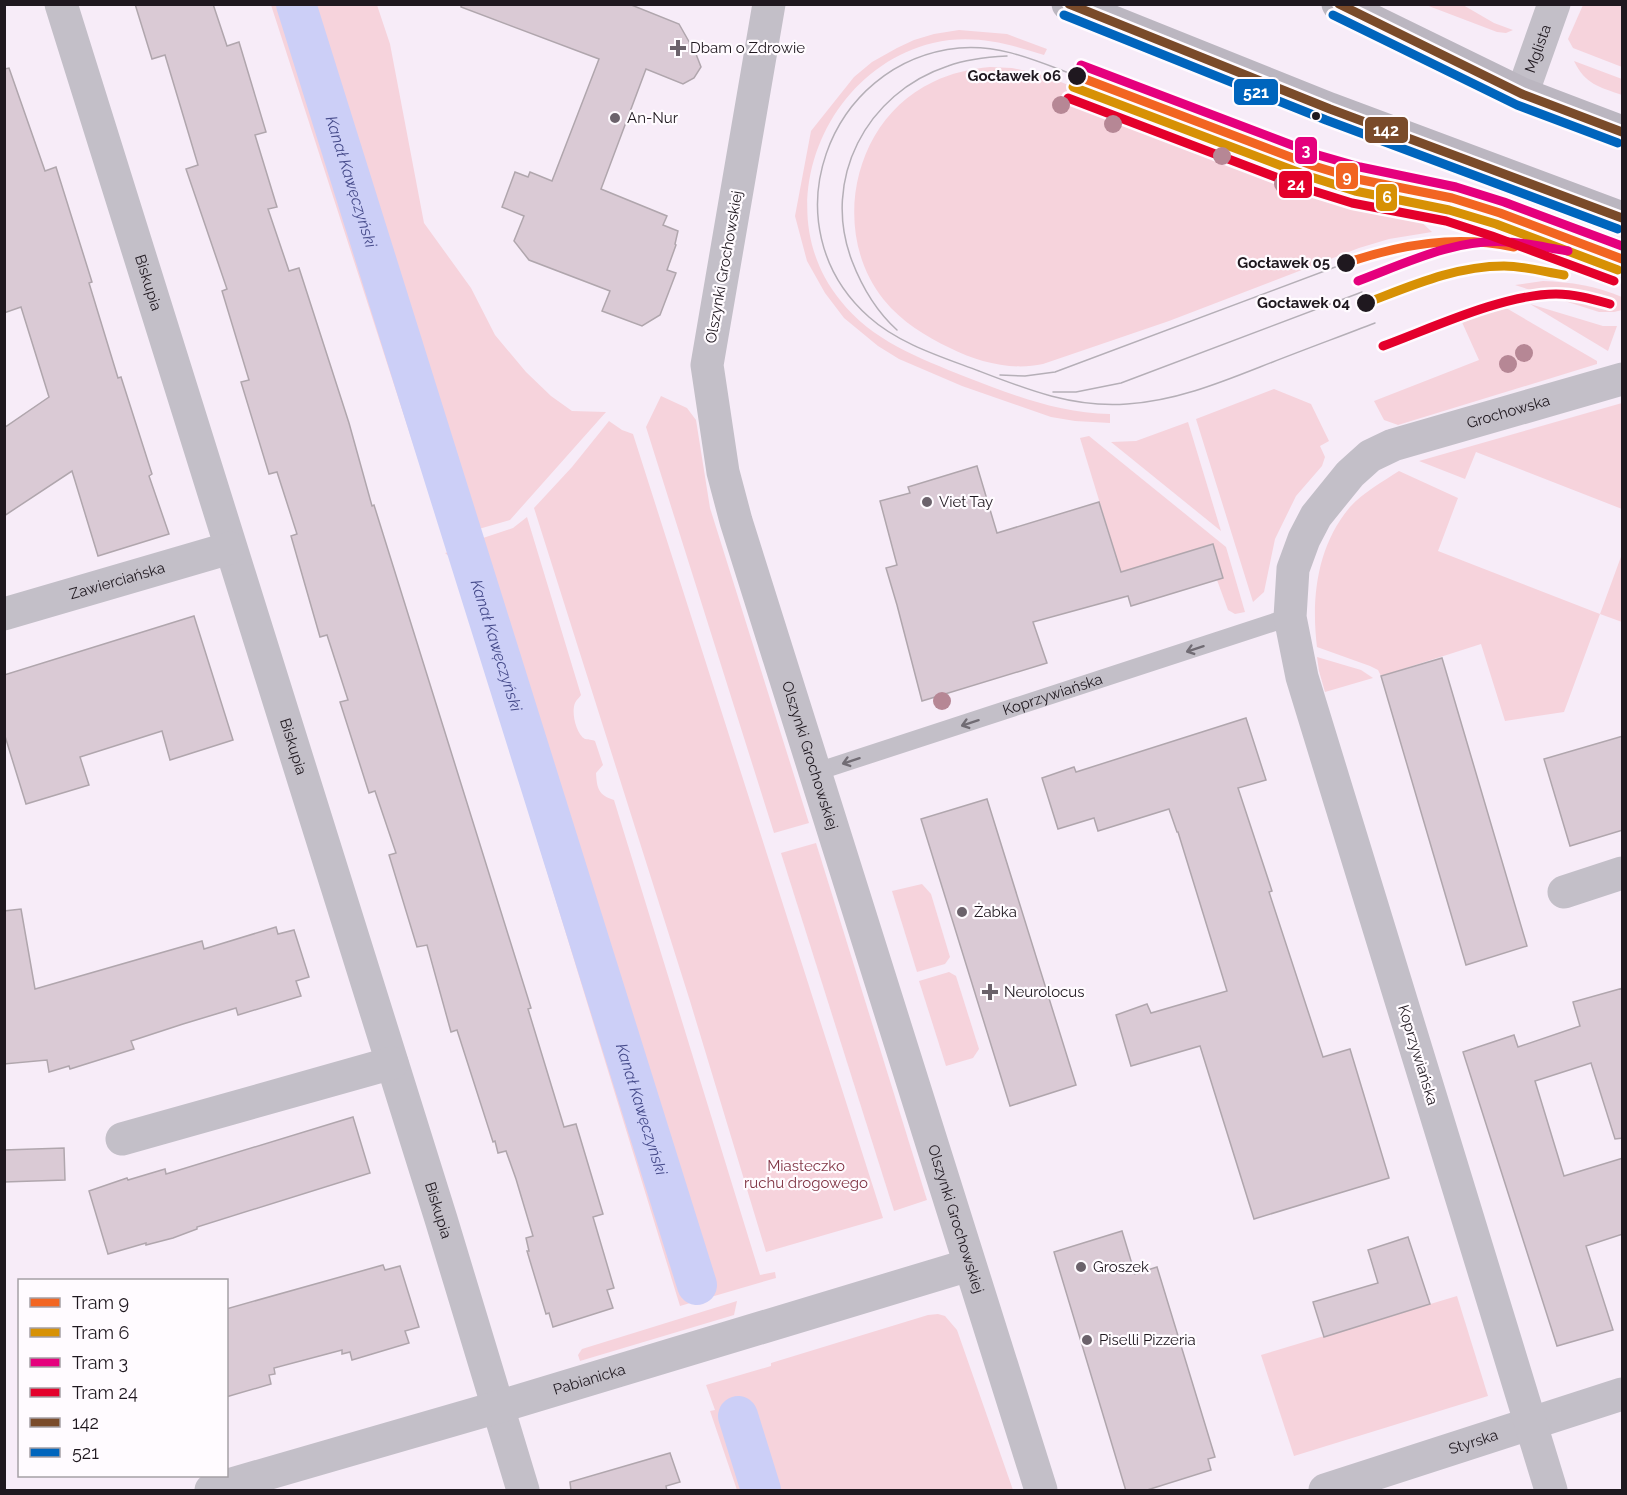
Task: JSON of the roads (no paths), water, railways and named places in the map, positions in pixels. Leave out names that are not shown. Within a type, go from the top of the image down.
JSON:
[{"type":"main road","points":[[1068,4],[1330,110],[1623,218]]},
{"type":"main road","points":[[1338,4],[1522,94],[1623,132]]},
{"type":"street","name":"Biskupia","points":[[61,4],[392,1063],[523,1491]]},
{"type":"street","name":"Olszynki Grochowskiej","points":[[769,4],[707,365],[723,472],[728,495],[1041,1491]]},
{"type":"street","name":"Mglista","points":[[1522,94],[1554,4]]},
{"type":"street","name":"Grochowska","points":[[1393,445],[1623,379]]},
{"type":"street","name":"Koprzywiańska","points":[[1393,445],[1370,456],[1350,474],[1316,516],[1293,569],[1290,617],[1302,677],[1551,1491]]},
{"type":"street","name":"Zawierciańska","points":[[4,614],[230,548]]},
{"type":"street","points":[[1564,892],[1623,873]]},
{"type":"street","points":[[122,1139],[392,1063]]},
{"type":"street","name":"Pabianicka","points":[[211,1491],[969,1265]]},
{"type":"street","name":"Styrska","points":[[1325,1491],[1623,1394]]},
{"type":"lane","name":"Koprzywiańska","points":[[816,772],[1290,617]]},
{"type":"waterway","name":"Kanał Kawęczyński","points":[[296,4],[697,1285]]},
{"type":"waterway","name":"Kanał Kawęczyński","points":[[738,1416],[761,1490]]},
{"type":"tram line","points":[[1077,76],[1005,51],[975,47],[959,48],[913,60],[875,83],[846,115],[826,154],[818,196],[821,239],[838,280],[869,317],[894,335],[921,349],[1015,385],[1051,396],[1107,405],[1144,402],[1195,391],[1375,323]]},
{"type":"tram line","points":[[897,330],[876,307],[860,280],[852,261],[844,230],[842,200],[847,171],[858,143],[873,118],[894,96],[919,79],[962,62],[1007,56]]},
{"type":"tram line","name":"3","points":[[1081,65],[1318,155],[1360,167],[1456,187],[1504,202],[1622,246]]},
{"type":"tram line","name":"9","points":[[1077,76],[1314,166],[1357,179],[1452,198],[1500,213],[1622,259]]},
{"type":"tram line","name":"6","points":[[1073,87],[1311,177],[1355,191],[1449,210],[1496,224],[1618,270]]},
{"type":"tram line","name":"24","points":[[1068,98],[1307,189],[1352,203],[1446,221],[1614,281]]},
{"type":"tram line","name":"9","points":[[1346,263],[1408,246],[1429,243],[1471,242],[1514,247]]},
{"type":"tram line","name":"3","points":[[1358,281],[1432,253],[1469,244],[1508,242],[1568,251]]},
{"type":"tram line","points":[[1000,375],[1025,376],[1055,372],[1346,263]]},
{"type":"tram line","name":"6","points":[[1366,303],[1434,278],[1468,269],[1512,266],[1564,275]]},
{"type":"tram line","points":[[1053,392],[1076,392],[1121,383],[1362,292]]},
{"type":"tram line","name":"24","points":[[1383,346],[1468,313],[1536,295],[1570,295],[1610,304]]},
{"type":"place","name":"Dbam o Zdrowie","points":[[678,48]]},
{"type":"place","name":"Gocławek 06","points":[[1077,76]]},
{"type":"place","name":"An-Nur","points":[[615,118]]},
{"type":"place","name":"Gocławek 05","points":[[1346,263]]},
{"type":"place","name":"Gocławek 04","points":[[1366,303]]},
{"type":"place","name":"Viet Tay","points":[[927,502]]},
{"type":"place","name":"Żabka","points":[[962,912]]},
{"type":"place","name":"Neurolocus","points":[[990,992]]},
{"type":"place","name":"Groszek","points":[[1081,1267]]},
{"type":"place","name":"Piselli Pizzeria","points":[[1087,1340]]},
{"type":"park label","name":"Miasteczko ruchu drogowego","points":[[806,1174]]}]
